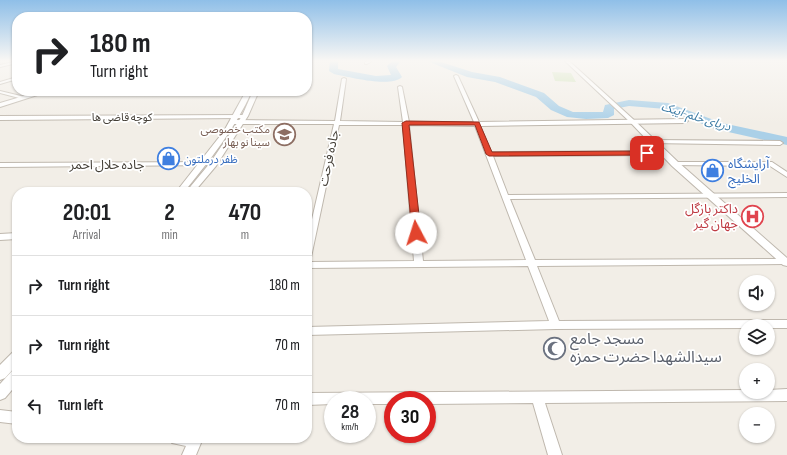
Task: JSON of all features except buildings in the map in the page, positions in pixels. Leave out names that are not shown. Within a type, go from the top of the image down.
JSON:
[{"type":"street","name":"جاده فرحت","points":[[312,237],[337,123],[343,82]]},
{"type":"street","points":[[459,82],[477,124],[556,325]]},
{"type":"street","points":[[591,82],[619,108],[663,153],[786,262]]},
{"type":"street","points":[[400,87],[406,123],[419,264]]},
{"type":"street","points":[[0,92],[12,95]]},
{"type":"street","points":[[15,96],[23,98]]},
{"type":"street","points":[[0,105],[30,96]]},
{"type":"street","points":[[184,187],[239,119],[247,96]]},
{"type":"street","points":[[194,187],[213,164],[253,96]]},
{"type":"street","name":"کوچه قاضی ها","points":[[0,118],[239,119],[337,123],[477,124],[685,121]]},
{"type":"street","points":[[652,142],[780,143]]},
{"type":"street","points":[[489,154],[663,153]]},
{"type":"street","name":"جاده حلال احمر","points":[[0,165],[213,164]]},
{"type":"street","points":[[675,164],[772,164],[787,175]]},
{"type":"street","points":[[506,198],[787,195]]},
{"type":"street","points":[[0,237],[12,236]]},
{"type":"street","points":[[312,265],[786,262]]},
{"type":"street","points":[[312,331],[556,325],[787,324]]},
{"type":"street","points":[[0,374],[10,360]]},
{"type":"street","points":[[0,394],[12,381]]},
{"type":"street","points":[[312,399],[787,394]]},
{"type":"street","points":[[537,397],[555,455]]},
{"type":"street","points":[[0,416],[12,417]]},
{"type":"street","points":[[189,455],[194,443]]},
{"type":"waterway","name":"دریای خلم-ایبک","points":[[506,82],[540,95],[555,108],[571,115],[608,115],[609,107],[629,103],[668,106],[719,126],[787,141]]},
{"type":"place","name":"مکتب خصوصی سینا نو بهار","points":[[285,135]]},
{"type":"place","name":"ظفر درملتون","points":[[168,159]]},
{"type":"place","name":"آرایشگاه الخلیج","points":[[712,171]]},
{"type":"place","name":"داکتر بازگل جهان گیر","points":[[753,216]]},
{"type":"place","name":"مسجد جامع سیدالشهدا حضرت حمزه","points":[[554,348]]},
{"type":"route","points":[[416,233],[406,123],[477,124],[489,154],[647,153]]}]
